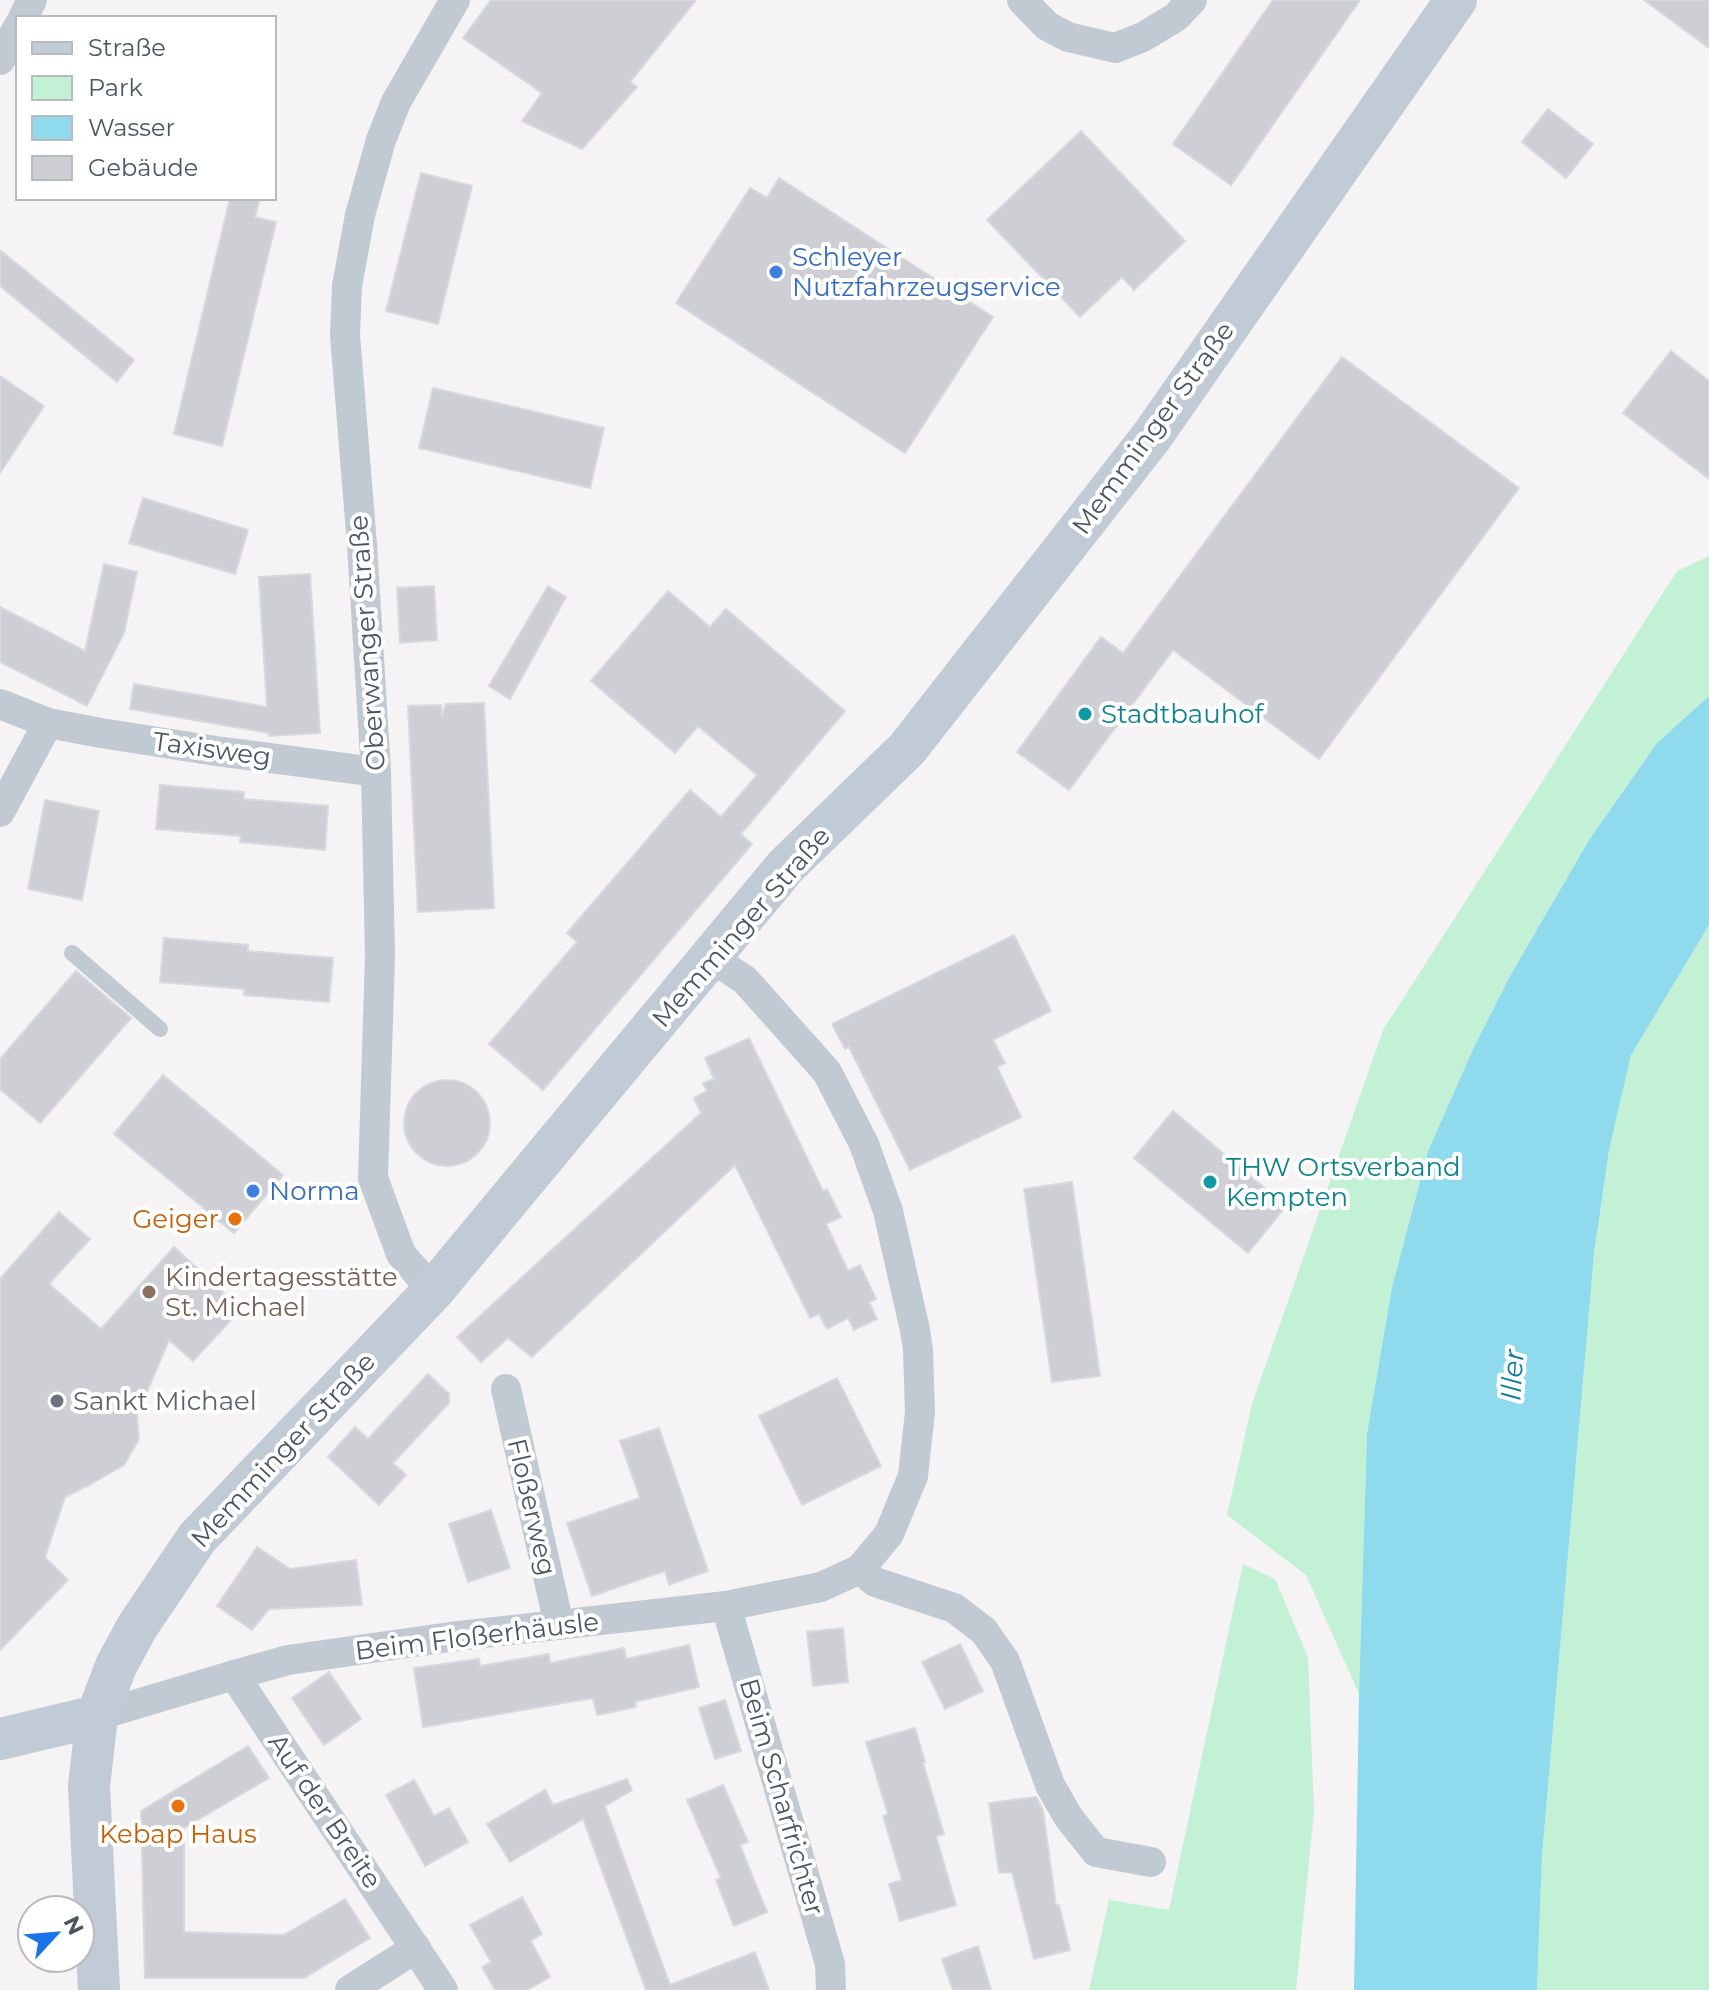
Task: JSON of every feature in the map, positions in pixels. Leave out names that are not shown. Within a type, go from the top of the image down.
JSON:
[{"type":"main road","name":"Memminger Straße","points":[[99,1990],[89,1786],[97,1716],[116,1666],[137,1627],[197,1538],[433,1291],[786,866],[907,749],[1161,423],[1456,0]]},
{"type":"main road","points":[[0,1739],[97,1716]]},
{"type":"street","name":"Oberwanger Straße","points":[[433,1291],[401,1254],[373,1178],[380,956],[376,772],[345,335],[347,286],[360,215],[381,140],[396,102],[455,0]]},
{"type":"street","points":[[1022,0],[1047,26],[1068,37],[1115,48],[1143,37],[1176,17],[1192,0]]},
{"type":"street","points":[[0,60],[16,31]]},
{"type":"street","name":"Taxisweg","points":[[0,704],[48,723],[216,751],[376,772]]},
{"type":"street","points":[[0,812],[48,723]]},
{"type":"street","name":"Beim Floßerhäusle","points":[[97,1716],[288,1660],[450,1637],[726,1606],[821,1587],[860,1569],[889,1534],[913,1476],[920,1412],[915,1330],[888,1211],[864,1144],[827,1072],[745,980],[710,957]]},
{"type":"street","name":"Floßerweg","points":[[506,1389],[559,1625]]},
{"type":"street","points":[[860,1569],[875,1582],[954,1608],[984,1631],[1005,1661],[1050,1785],[1069,1818],[1096,1852],[1151,1862]]},
{"type":"street","name":"Beim Scharfrichter","points":[[726,1606],[830,1964],[831,1990]]},
{"type":"street","name":"Auf der Breite","points":[[234,1675],[443,1990]]},
{"type":"street","points":[[350,1990],[416,1948]]},
{"type":"lane","points":[[72,953],[160,1029]]},
{"type":"green space","points":[[1709,556],[1709,696],[1657,743],[1589,840],[1510,976],[1474,1047],[1428,1151],[1392,1287],[1367,1432],[1359,1694],[1306,1575],[1227,1515],[1252,1404],[1383,1030],[1677,571]]},
{"type":"green space","points":[[1709,925],[1709,1990],[1537,1990],[1542,1856],[1594,1254],[1609,1150],[1631,1055]]},
{"type":"green space","points":[[1243,1564],[1275,1579],[1308,1657],[1314,1812],[1296,1990],[1089,1990],[1109,1900],[1169,1910]]},
{"type":"water","name":"Iller","points":[[1709,696],[1709,925],[1631,1055],[1609,1150],[1594,1254],[1542,1856],[1537,1990],[1354,1990],[1367,1433],[1392,1287],[1428,1151],[1474,1047],[1510,976],[1589,840],[1657,743]]},
{"type":"building","points":[[491,0],[696,0],[630,82],[637,87],[582,149],[522,121],[542,93],[463,38]]},
{"type":"building","points":[[1273,0],[1360,0],[1231,185],[1173,144]]},
{"type":"building","points":[[1644,0],[1709,0],[1709,48]]},
{"type":"building","points":[[1548,109],[1593,144],[1566,178],[1522,142]]},
{"type":"building","points":[[1081,131],[1185,241],[1134,290],[1122,277],[1080,317],[987,220]]},
{"type":"building","points":[[421,173],[472,186],[438,324],[386,311]]},
{"type":"building","points":[[779,178],[993,317],[905,453],[676,303],[750,188],[767,198]]},
{"type":"building","points":[[230,200],[259,200],[255,217],[276,222],[222,446],[174,434]]},
{"type":"building","points":[[0,250],[134,360],[117,382],[0,286]]},
{"type":"building","points":[[1671,351],[1709,381],[1709,479],[1623,413]]},
{"type":"building","points":[[1342,357],[1519,488],[1319,759],[1173,650],[1069,790],[1017,752],[1101,637],[1123,653]]},
{"type":"building","points":[[0,376],[44,406],[0,473]]},
{"type":"building","points":[[433,388],[604,428],[590,488],[419,448]]},
{"type":"building","points":[[143,498],[248,530],[235,574],[129,543]]},
{"type":"building","points":[[104,564],[137,572],[124,633],[87,706],[0,662],[0,607],[85,651]]},
{"type":"building","points":[[310,574],[320,733],[269,736],[269,733],[130,709],[134,684],[267,707],[259,577]]},
{"type":"building","points":[[434,586],[437,640],[400,643],[397,588]]},
{"type":"building","points":[[548,586],[566,597],[510,699],[489,686]]},
{"type":"building","points":[[668,591],[710,627],[726,609],[845,711],[741,834],[752,844],[543,1090],[489,1044],[577,942],[567,933],[690,790],[721,817],[757,775],[698,726],[675,753],[591,681]]},
{"type":"building","points":[[484,703],[494,908],[418,912],[408,706],[441,705],[442,717],[446,704]]},
{"type":"building","points":[[160,785],[244,792],[244,799],[328,806],[325,850],[240,842],[241,836],[156,829]]},
{"type":"building","points":[[45,800],[99,811],[82,900],[28,889]]},
{"type":"building","points":[[1014,935],[1051,1011],[993,1040],[1005,1063],[997,1067],[1021,1117],[910,1170],[849,1047],[845,1049],[832,1024]]},
{"type":"building","points":[[164,938],[248,945],[248,951],[333,958],[329,1002],[244,995],[245,989],[160,982]]},
{"type":"building","points":[[76,971],[131,1018],[40,1123],[0,1089],[0,1059]]},
{"type":"building","points":[[749,1038],[823,1191],[827,1189],[841,1217],[826,1224],[848,1271],[860,1265],[876,1299],[869,1302],[877,1319],[854,1330],[848,1318],[827,1329],[819,1314],[810,1318],[735,1165],[532,1357],[508,1338],[481,1362],[457,1337],[701,1113],[694,1098],[707,1091],[703,1083],[714,1079],[705,1058]]},
{"type":"building","points":[[163,1075],[283,1175],[234,1233],[114,1134]]},
{"type":"building","points":[[447,1080],[471,1087],[483,1099],[490,1123],[483,1147],[471,1159],[447,1166],[423,1159],[411,1147],[404,1123],[411,1099],[423,1087]]},
{"type":"building","name":"THW Ortsverband Kempten","points":[[1173,1111],[1286,1206],[1248,1253],[1134,1158]]},
{"type":"building","points":[[1072,1182],[1100,1376],[1052,1382],[1024,1189]]},
{"type":"building","points":[[59,1212],[90,1239],[49,1284],[101,1329],[174,1247],[241,1309],[193,1361],[169,1340],[137,1415],[139,1439],[124,1465],[65,1497],[45,1557],[68,1580],[0,1650],[0,1279]]},
{"type":"building","points":[[428,1374],[449,1394],[449,1403],[393,1463],[406,1475],[379,1505],[328,1457],[355,1427],[368,1439]]},
{"type":"building","points":[[837,1378],[881,1466],[802,1505],[759,1416]]},
{"type":"building","points":[[659,1428],[708,1571],[669,1585],[665,1571],[592,1596],[567,1523],[640,1498],[620,1441]]},
{"type":"building","points":[[491,1510],[510,1568],[468,1582],[449,1524]]},
{"type":"building","points":[[257,1547],[290,1569],[356,1560],[362,1605],[269,1609],[252,1630],[217,1606]]},
{"type":"building","points":[[843,1628],[848,1682],[813,1686],[807,1632]]},
{"type":"building","points":[[960,1644],[983,1691],[945,1709],[922,1662]]},
{"type":"building","points":[[689,1645],[699,1687],[635,1702],[636,1707],[597,1715],[593,1698],[423,1727],[414,1668],[479,1659],[480,1666],[549,1654],[550,1663],[624,1648],[626,1659]]},
{"type":"building","points":[[329,1672],[361,1719],[324,1745],[292,1698]]},
{"type":"building","points":[[725,1700],[741,1751],[715,1759],[699,1708]]},
{"type":"building","points":[[915,1728],[944,1834],[936,1836],[956,1905],[900,1921],[889,1884],[902,1880],[883,1816],[888,1814],[866,1742]]},
{"type":"building","points":[[248,1746],[269,1778],[184,1828],[184,1932],[284,1935],[345,1899],[370,1938],[304,1978],[145,1978],[141,1811]]},
{"type":"building","points":[[627,1779],[632,1790],[605,1806],[670,1985],[755,1952],[769,1990],[646,1990],[583,1819],[510,1862],[487,1824],[545,1790],[553,1805]]},
{"type":"building","points":[[414,1780],[434,1816],[449,1808],[468,1842],[425,1866],[386,1795]]},
{"type":"building","points":[[723,1785],[748,1842],[740,1845],[767,1912],[734,1926],[716,1880],[721,1878],[687,1800]]},
{"type":"building","points":[[1036,1797],[1043,1810],[1056,1906],[1059,1905],[1070,1950],[1034,1959],[1012,1872],[999,1873],[989,1803]]},
{"type":"building","points":[[522,1897],[542,1934],[531,1941],[550,1977],[527,1990],[495,1990],[482,1967],[491,1962],[470,1925]]},
{"type":"building","points":[[978,1946],[991,1990],[953,1990],[942,1959]]},
{"type":"place","name":"Schleyer Nutzfahrzeugservice","points":[[776,272]]},
{"type":"place","name":"Stadtbauhof","points":[[1085,714]]},
{"type":"place","name":"THW Ortsverband Kempten","points":[[1210,1182]]},
{"type":"place","name":"Norma","points":[[253,1191]]},
{"type":"place","name":"Geiger","points":[[235,1219]]},
{"type":"place","name":"Kindertagesstätte St. Michael","points":[[149,1292]]},
{"type":"place","name":"Sankt Michael","points":[[57,1401]]},
{"type":"place","name":"Kebap Haus","points":[[178,1806]]}]
